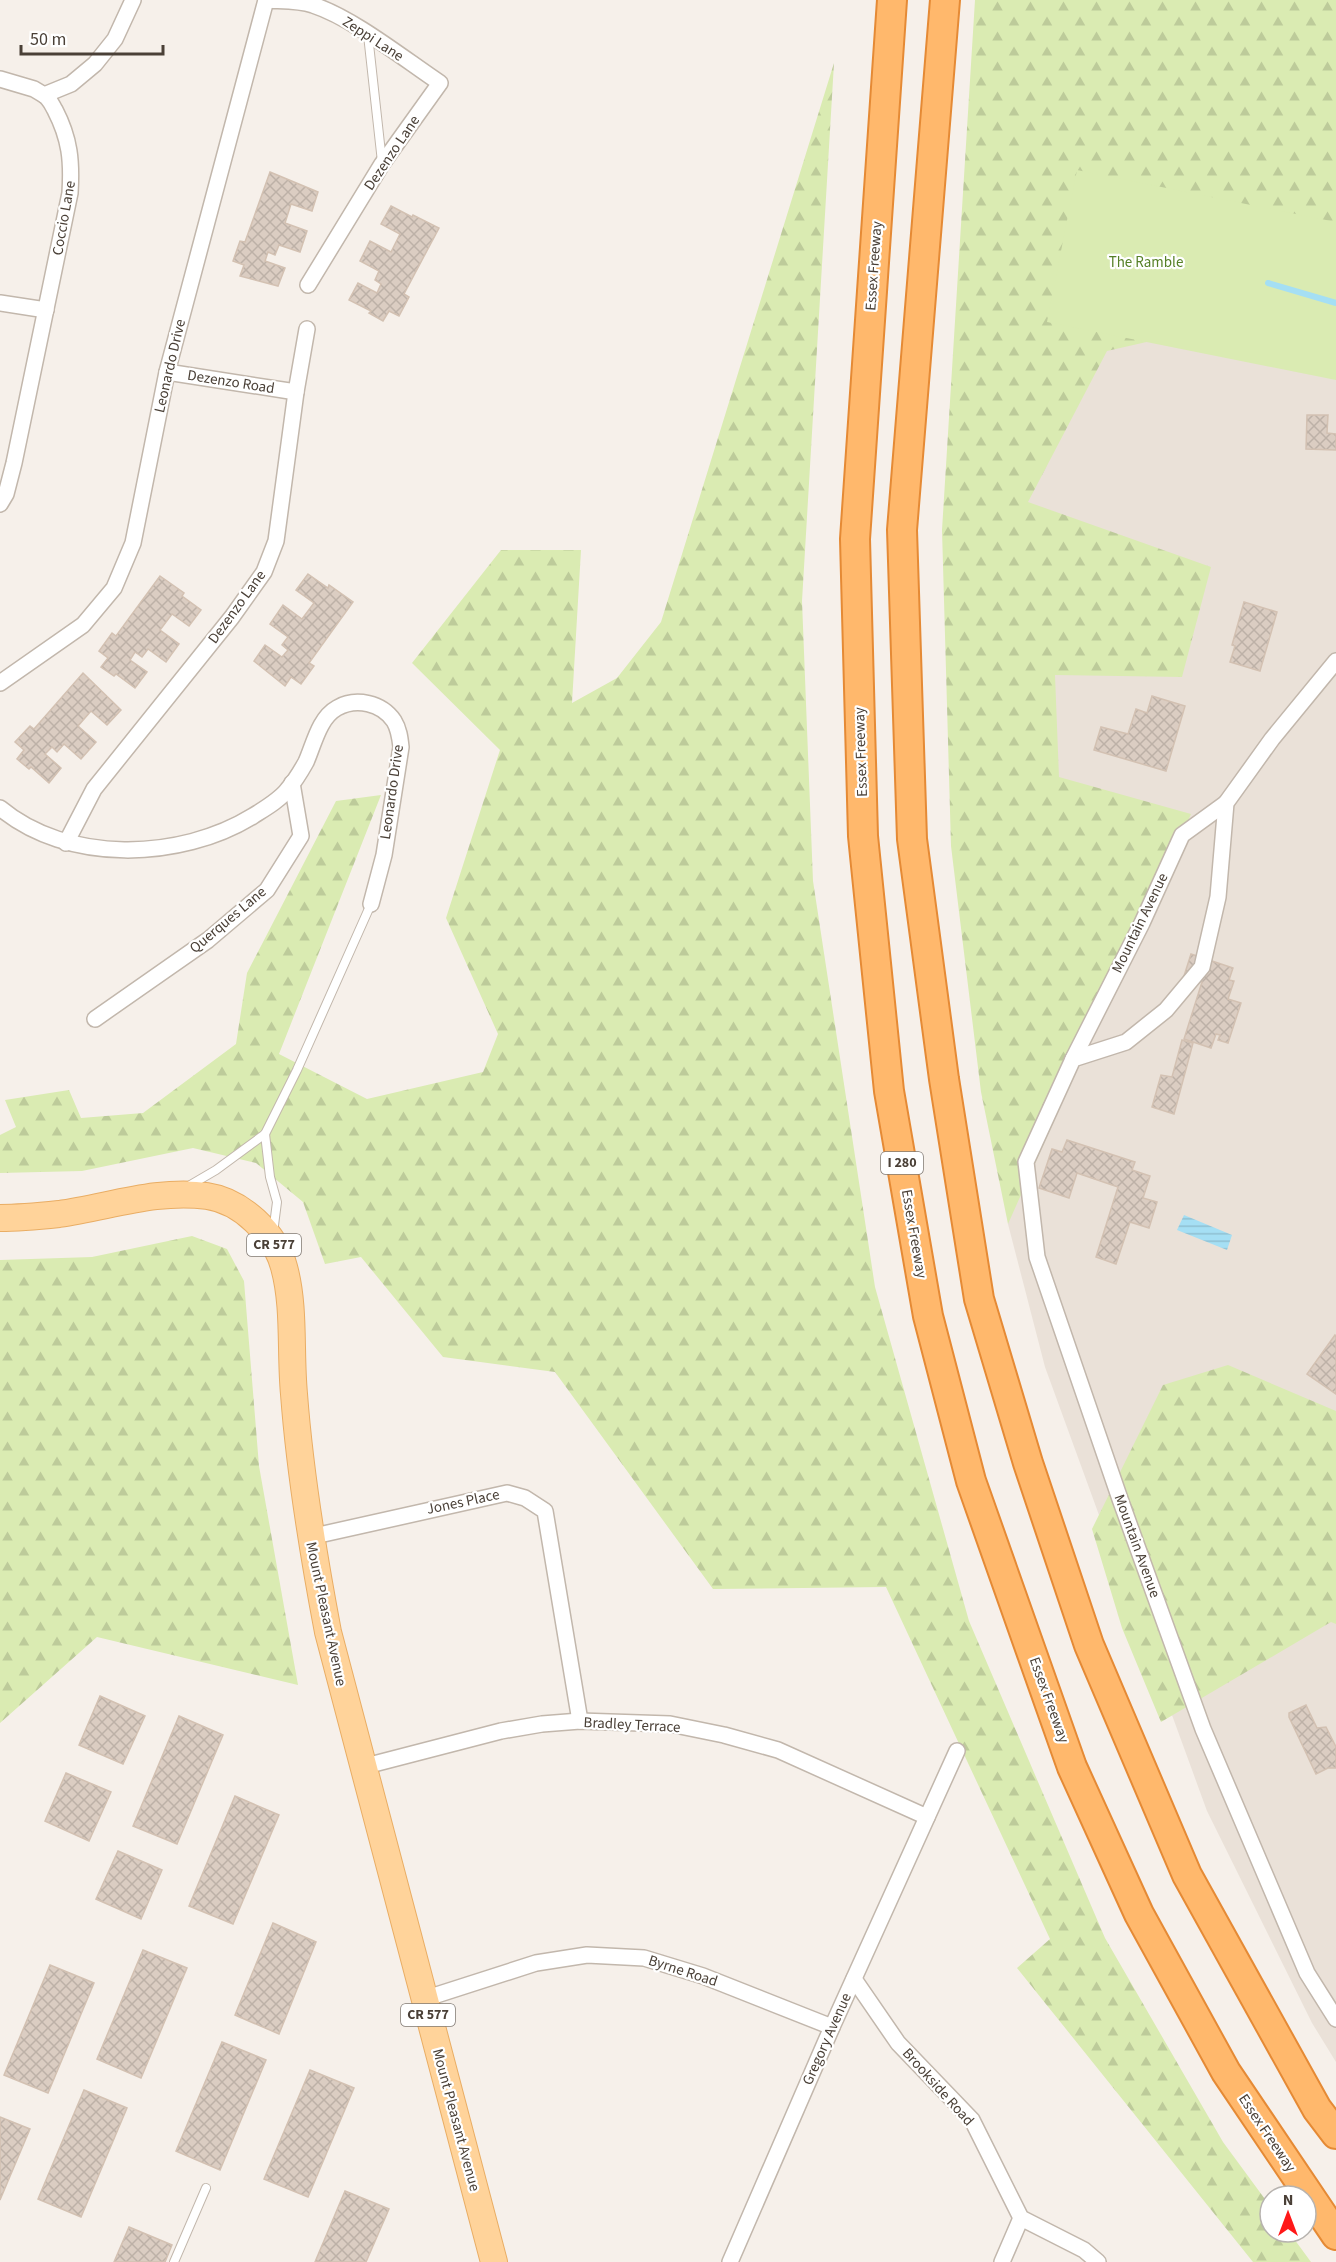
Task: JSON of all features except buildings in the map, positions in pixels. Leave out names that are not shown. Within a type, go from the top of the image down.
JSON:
[{"type":"highway","name":"Essex Freeway","points":[[892,0],[855,539],[863,836],[889,1091],[928,1316],[971,1481],[1077,1777],[1139,1914],[1226,2072],[1336,2235]]},
{"type":"highway","points":[[945,0],[902,542],[912,839],[945,1079],[979,1299],[1028,1463],[1089,1645],[1187,1875],[1317,2109],[1336,2134]]},
{"type":"main road","name":"Mount Pleasant Avenue","points":[[0,1218],[59,1214],[178,1193],[210,1196],[229,1203],[257,1223],[272,1241],[284,1266],[289,1300],[294,1394],[310,1537],[327,1632],[494,2262]]},
{"type":"street","points":[[0,79],[34,89],[44,95],[70,84],[95,64],[115,39],[133,0]]},
{"type":"street","name":"Zeppi Lane","points":[[266,0],[310,4],[329,11],[440,83]]},
{"type":"street","name":"Leonardo Drive","points":[[0,683],[82,625],[114,588],[133,543],[166,372],[266,0]]},
{"type":"street","name":"Dezenzo Lane","points":[[308,285],[382,164],[440,83]]},
{"type":"street","name":"Coccio Lane","points":[[0,504],[6,494],[14,463],[70,193],[72,165],[69,143],[60,120],[44,95]]},
{"type":"street","points":[[0,303],[46,310]]},
{"type":"street","name":"Dezenzo Lane","points":[[66,843],[94,789],[232,617],[264,572],[276,541],[307,329]]},
{"type":"street","name":"Dezenzo Road","points":[[166,372],[296,392]]},
{"type":"street","name":"Mountain Avenue","points":[[1336,661],[1272,739],[1226,803],[1182,835],[1142,923],[1072,1059],[1026,1162],[1037,1257],[1120,1499],[1203,1729],[1307,1973],[1336,2019]]},
{"type":"street","name":"Leonardo Drive","points":[[0,808],[13,819],[37,833],[66,843],[106,848],[163,849],[199,840],[230,830],[254,816],[287,790],[304,765],[327,716],[337,708],[356,703],[375,705],[395,722],[401,747],[384,855],[371,904]]},
{"type":"street","name":"Querques Lane","points":[[95,1019],[208,940],[267,890],[301,836],[292,783]]},
{"type":"street","points":[[1072,1059],[1126,1042],[1166,1010],[1202,967],[1218,897],[1226,803]]},
{"type":"street","name":"Jones Place","points":[[310,1537],[507,1493],[525,1498],[545,1511],[580,1721]]},
{"type":"street","name":"Bradley Terrace","points":[[362,1767],[501,1731],[542,1724],[580,1721],[670,1724],[724,1735],[778,1750],[927,1817]]},
{"type":"street","name":"Gregory Avenue","points":[[730,2262],[832,2027],[957,1751]]},
{"type":"street","name":"Byrne Road","points":[[423,1999],[536,1963],[587,1955],[644,1958],[703,1976],[832,2027]]},
{"type":"street","name":"Brookside Road","points":[[854,1979],[898,2043],[972,2120],[1021,2218]]},
{"type":"street","points":[[1002,2262],[1021,2218],[1084,2250],[1098,2262]]},
{"type":"lane","points":[[368,35],[382,164]]},
{"type":"lane","points":[[178,1193],[216,1170],[265,1134],[297,1070],[371,904]]},
{"type":"lane","points":[[265,1134],[270,1177],[277,1202],[272,1241]]},
{"type":"lane","points":[[174,2262],[206,2188]]},
{"type":"shaded area","points":[[1336,0],[1336,2062],[1312,2023],[1207,1811],[1045,1367],[1008,1224],[1010,1142],[1004,394]]},
{"type":"green space","points":[[975,0],[1336,0],[1336,364],[1186,333],[1107,351],[1028,502],[1211,567],[1182,677],[1055,675],[1059,777],[1191,814],[1008,1224],[981,1092],[951,846],[942,530]]},
{"type":"green space","points":[[834,63],[802,601],[813,881],[875,1287],[969,1621],[1105,1938],[1223,2142],[1258,2190],[1258,2244],[1298,2244],[1311,2262],[1253,2262],[1017,1968],[1050,1939],[886,1587],[713,1589],[555,1372],[443,1357],[361,1257],[325,1264],[303,1202],[256,1163],[193,1148],[82,1171],[0,1173],[0,1135],[16,1127],[5,1100],[69,1090],[81,1118],[143,1113],[236,1044],[247,973],[336,801],[381,795],[279,1054],[367,1099],[483,1072],[498,1034],[446,918],[500,750],[412,663],[501,550],[581,550],[572,703],[617,678],[661,622]]},
{"type":"green space","name":"The Ramble","points":[[1077,170],[1336,222],[1336,380],[1047,322]]},
{"type":"green space","points":[[192,1236],[227,1249],[244,1281],[259,1466],[298,1685],[97,1637],[0,1723],[0,1260],[92,1257]]},
{"type":"green space","points":[[1228,1365],[1336,1411],[1336,1624],[1331,1622],[1161,1722],[1122,1628],[1092,1529],[1163,1385]]},
{"type":"water","points":[[1184,1215],[1232,1235],[1227,1250],[1177,1230]]},
{"type":"waterway","points":[[1268,283],[1336,303]]}]
